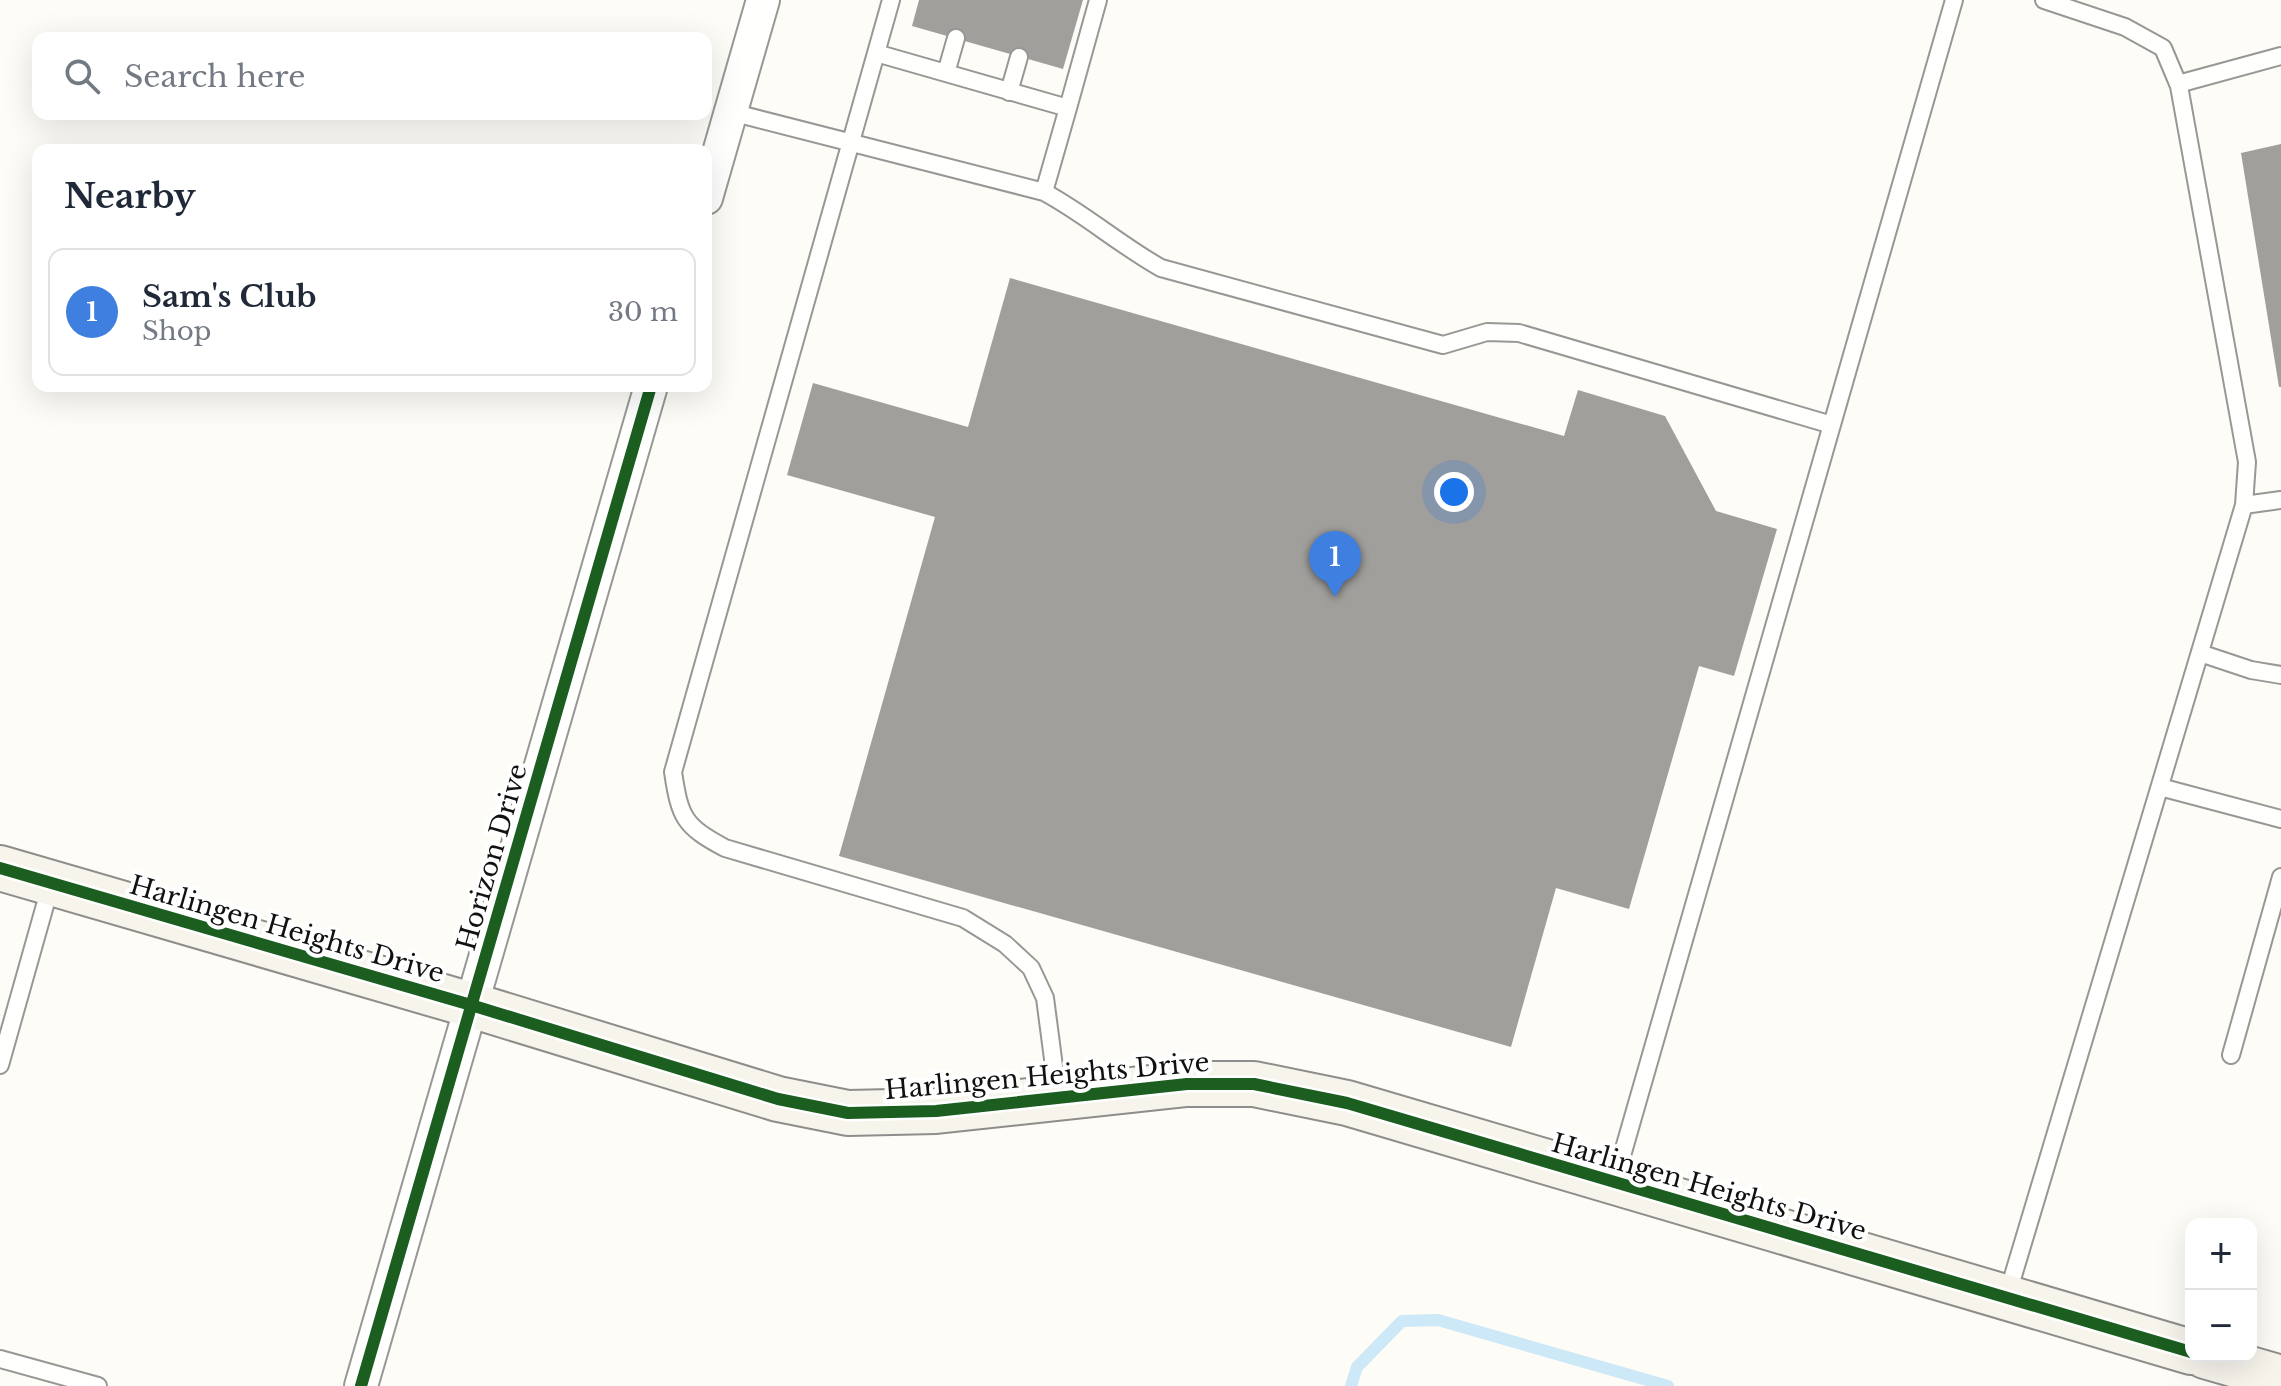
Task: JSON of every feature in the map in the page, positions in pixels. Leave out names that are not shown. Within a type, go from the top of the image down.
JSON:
[{"type":"street","points":[[712,177],[763,0]]},
{"type":"street","name":"Horizon Drive","points":[[361,1386],[649,392]]},
{"type":"street","name":"Harlingen Heights Drive","points":[[0,868],[471,1005],[778,1099],[848,1113],[936,1111],[1187,1084],[1254,1084],[1347,1103],[2185,1350]]},
{"type":"street","points":[[2226,1362],[2281,1378]]},
{"type":"lane","points":[[891,0],[673,772],[679,809],[697,833],[725,848],[963,918],[1005,944],[1031,968],[1045,998],[1058,1098]]},
{"type":"lane","points":[[1044,192],[1098,0]]},
{"type":"lane","points":[[1615,1182],[1954,0]]},
{"type":"lane","points":[[2007,1298],[2244,505],[2247,462],[2178,84],[2163,48],[2125,27],[2055,2]]},
{"type":"lane","points":[[946,73],[956,38]]},
{"type":"lane","points":[[876,53],[1068,108]]},
{"type":"lane","points":[[2178,84],[2281,56]]},
{"type":"lane","points":[[1009,92],[1019,57]]},
{"type":"lane","points":[[731,112],[1044,192],[1135,254],[1161,268],[1443,345],[1487,332],[1519,333],[1832,425]]},
{"type":"lane","points":[[2244,505],[2281,500]]},
{"type":"lane","points":[[2200,653],[2251,670],[2281,675]]},
{"type":"lane","points":[[2160,787],[2281,819]]},
{"type":"lane","points":[[2231,1055],[2281,877]]},
{"type":"lane","points":[[0,1065],[52,883]]},
{"type":"lane","points":[[0,1359],[98,1386]]},
{"type":"building","points":[[919,0],[1083,0],[1063,69],[912,26]]},
{"type":"building","points":[[2281,144],[2281,387],[2279,387],[2241,153]]},
{"type":"building","points":[[1010,278],[1564,436],[1578,390],[1665,416],[1716,511],[1777,529],[1734,676],[1699,666],[1629,909],[1556,888],[1511,1047],[839,856],[935,517],[787,475],[813,383],[968,427]]},
{"type":"waterway","points":[[1351,1386],[1357,1367],[1402,1321],[1438,1320],[1668,1386]]},
{"type":"cycle path","points":[[361,1386],[649,392]]},
{"type":"cycle path","points":[[0,868],[471,1005],[778,1099],[848,1113],[936,1111],[1187,1084],[1254,1084],[1347,1103],[2185,1350]]},
{"type":"place","name":"Sam's Club","points":[[1335,597]]}]
